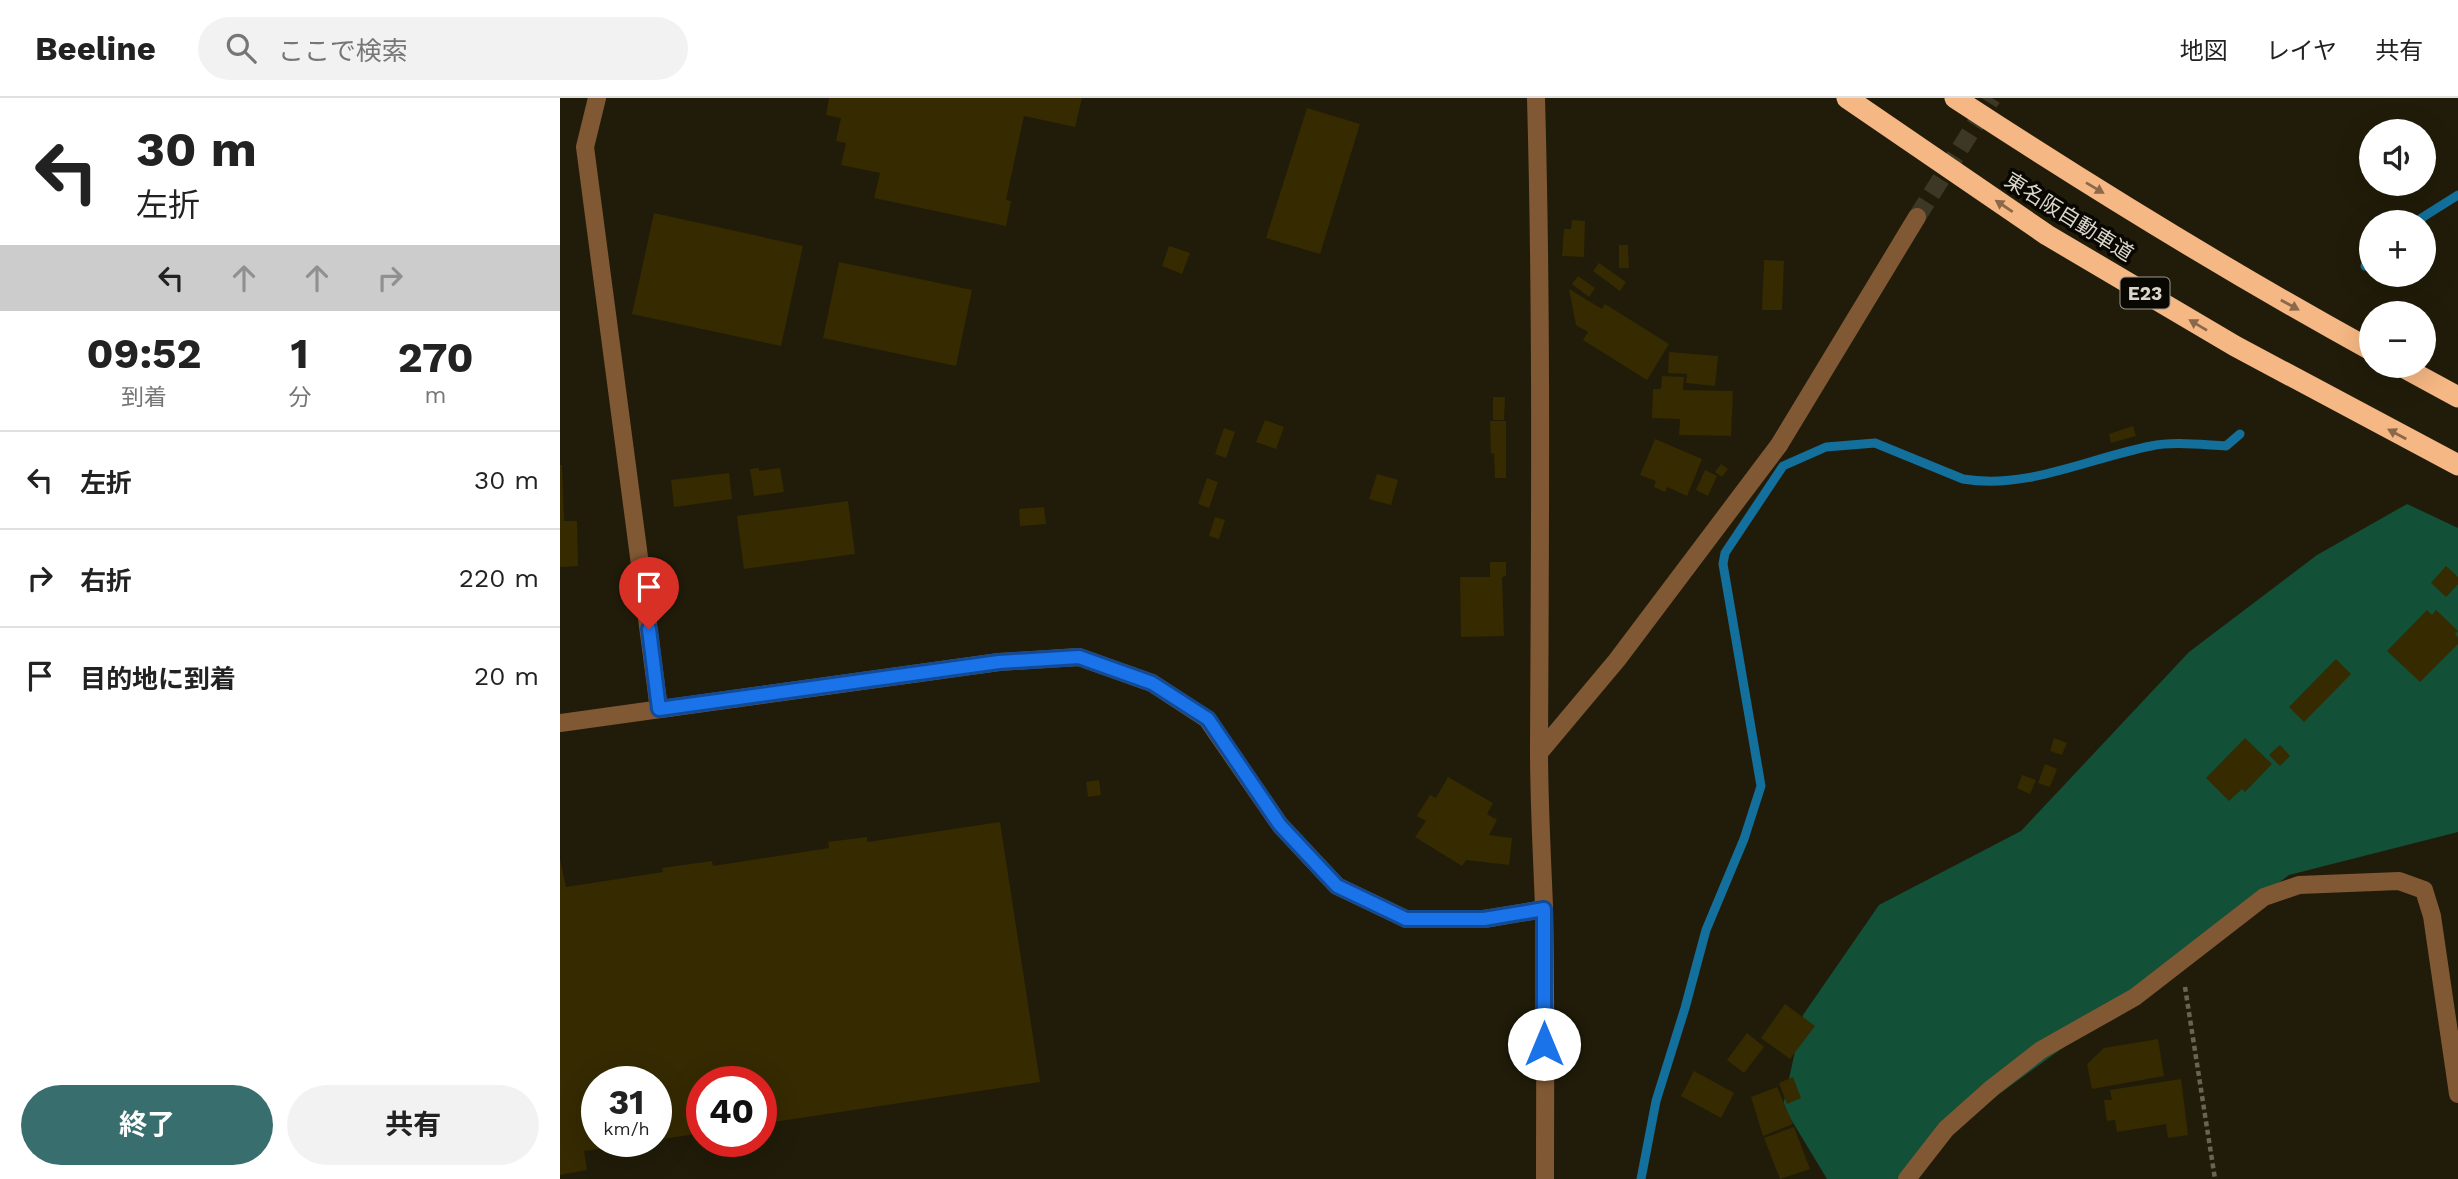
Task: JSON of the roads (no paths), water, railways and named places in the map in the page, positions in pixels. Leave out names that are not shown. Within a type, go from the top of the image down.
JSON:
[{"type":"highway","name":"東名阪自動車道","points":[[1847,98],[2047,235],[2235,346],[2458,465]]},
{"type":"highway","name":"東名阪自動車道","points":[[1955,98],[2075,176],[2266,292],[2359,343]]},
{"type":"highway","points":[[2422,378],[2458,397]]},
{"type":"street","points":[[597,98],[586,148],[659,709]]},
{"type":"street","points":[[1536,98],[1540,235],[1539,518],[1542,579],[1539,753],[1544,909],[1545,1179]]},
{"type":"street","points":[[1539,753],[1617,660],[1779,445],[1917,218]]},
{"type":"street","points":[[560,723],[999,662],[1079,657],[1152,683],[1208,719],[1280,825],[1337,886],[1406,919],[1484,919],[1544,909]]},
{"type":"street","points":[[1907,1179],[1946,1129],[1992,1088],[2041,1051],[2135,997],[2264,897],[2299,886],[2399,881],[2424,890],[2432,916],[2458,1094]]},
{"type":"waterway","points":[[2434,210],[2458,195]]},
{"type":"waterway","points":[[1641,1179],[1656,1101],[1706,930],[1744,839],[1761,786],[1723,564],[1725,553],[1783,466],[1826,447],[1875,443],[1963,479],[2011,480],[2034,477],[2160,445],[2226,446],[2240,434]]},
{"type":"tunnel","points":[[1917,217],[1992,98]]}]
